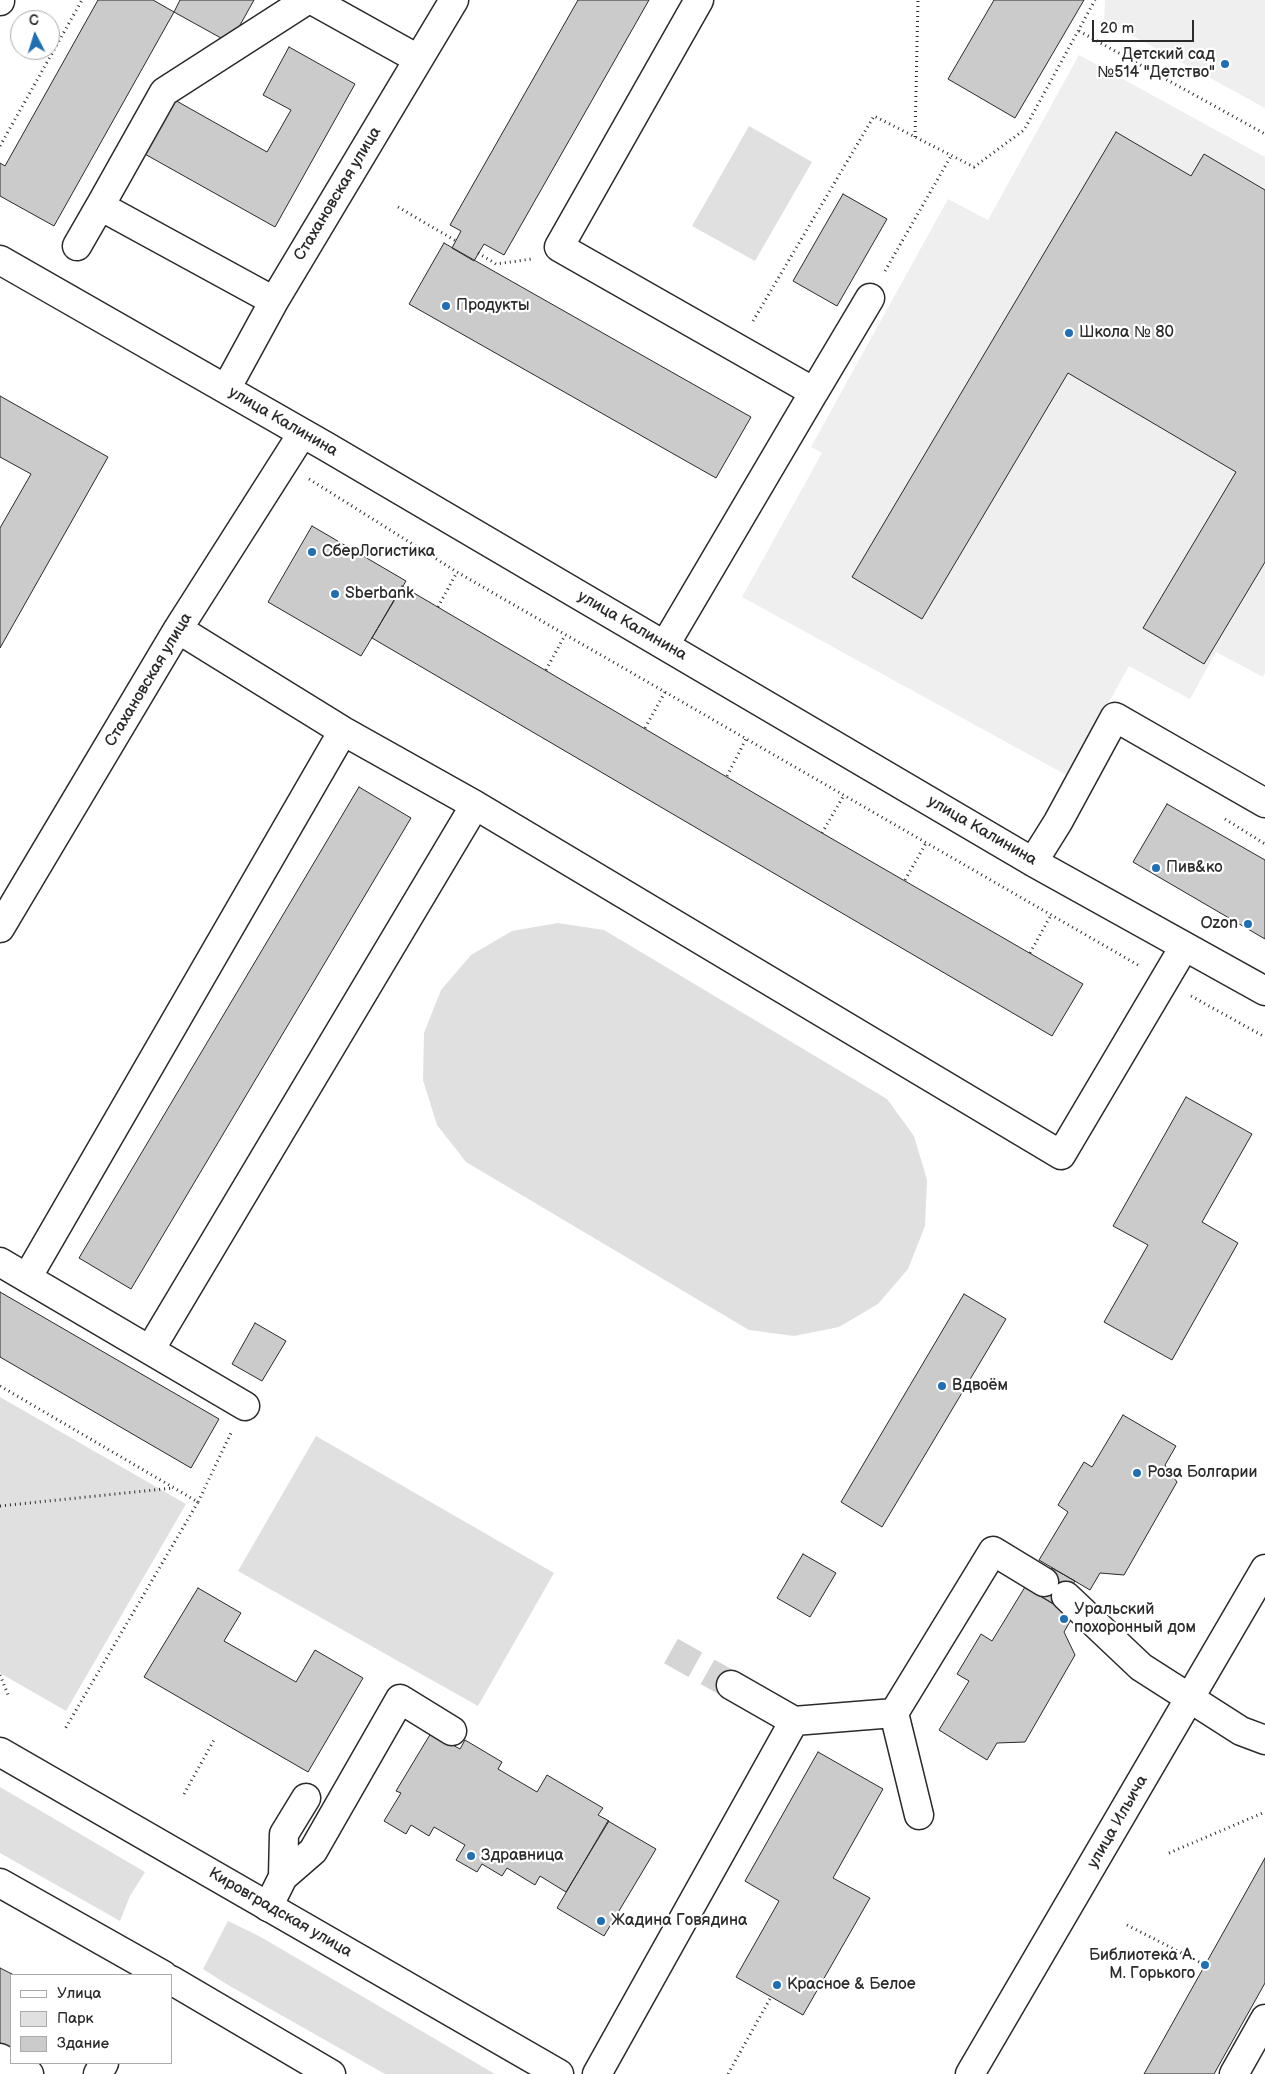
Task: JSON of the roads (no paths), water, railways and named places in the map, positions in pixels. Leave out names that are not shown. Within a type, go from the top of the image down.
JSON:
[{"type":"street","points":[[77,246],[164,92],[307,0]]},
{"type":"street","points":[[312,0],[418,59]]},
{"type":"street","name":"Стахановская улица","points":[[226,390],[274,301],[454,0]]},
{"type":"street","points":[[699,0],[559,247],[814,392]]},
{"type":"street","points":[[100,206],[274,301]]},
{"type":"street","name":"улица Калинина","points":[[0,260],[665,645],[1033,862],[1265,992]]},
{"type":"street","points":[[665,645],[870,298]]},
{"type":"street","name":"Стахановская улица","points":[[0,928],[178,629],[302,434]]},
{"type":"street","points":[[178,629],[343,732],[475,806],[1061,1155],[1184,948]]},
{"type":"street","points":[[1033,862],[1058,822],[1115,717],[1265,803]]},
{"type":"street","points":[[27,1278],[343,732]]},
{"type":"street","points":[[150,1350],[475,806]]},
{"type":"street","points":[[0,1262],[245,1406]]},
{"type":"street","points":[[919,1815],[894,1713],[993,1551],[1055,1589],[1142,1667],[1241,1731],[1265,1740]]},
{"type":"street","name":"улица Ильича","points":[[970,2074],[1265,1569]]},
{"type":"street","points":[[731,1685],[794,1721],[894,1713]]},
{"type":"street","points":[[268,1906],[283,1877],[313,1851],[400,1700],[452,1731]]},
{"type":"street","points":[[597,2074],[794,1721]]},
{"type":"street","name":"Кировградская улица","points":[[0,1752],[559,2074]]},
{"type":"street","points":[[283,1877],[284,1834],[306,1798]]},
{"type":"street","points":[[0,1883],[158,1974]]},
{"type":"street","points":[[172,1982],[331,2074]]},
{"type":"street","points":[[1234,2074],[1265,2019]]},
{"type":"street","points":[[10,2064],[28,2074]]},
{"type":"tunnel","points":[[671,1651],[731,1685]]},
{"type":"place","name":"Детский сад №514 \"Детство\"","points":[[1225,64]]},
{"type":"place","name":"Продукты","points":[[446,306]]},
{"type":"place","name":"Школа № 80","points":[[1069,333]]},
{"type":"place","name":"СберЛогистика","points":[[312,552]]},
{"type":"place","name":"Sberbank","points":[[335,594]]},
{"type":"place","name":"Пив&ко","points":[[1156,868]]},
{"type":"place","name":"Ozon","points":[[1248,924]]},
{"type":"place","name":"Вдвоём","points":[[942,1386]]},
{"type":"place","name":"Роза Болгарии","points":[[1137,1473]]},
{"type":"place","name":"Уральский похоронный дом","points":[[1064,1619]]},
{"type":"place","name":"Здравница","points":[[471,1856]]},
{"type":"place","name":"Жадина Говядина","points":[[601,1921]]},
{"type":"place","name":"Библиотека А. М. Горького","points":[[1205,1965]]},
{"type":"place","name":"Красное & Белое","points":[[777,1985]]}]
